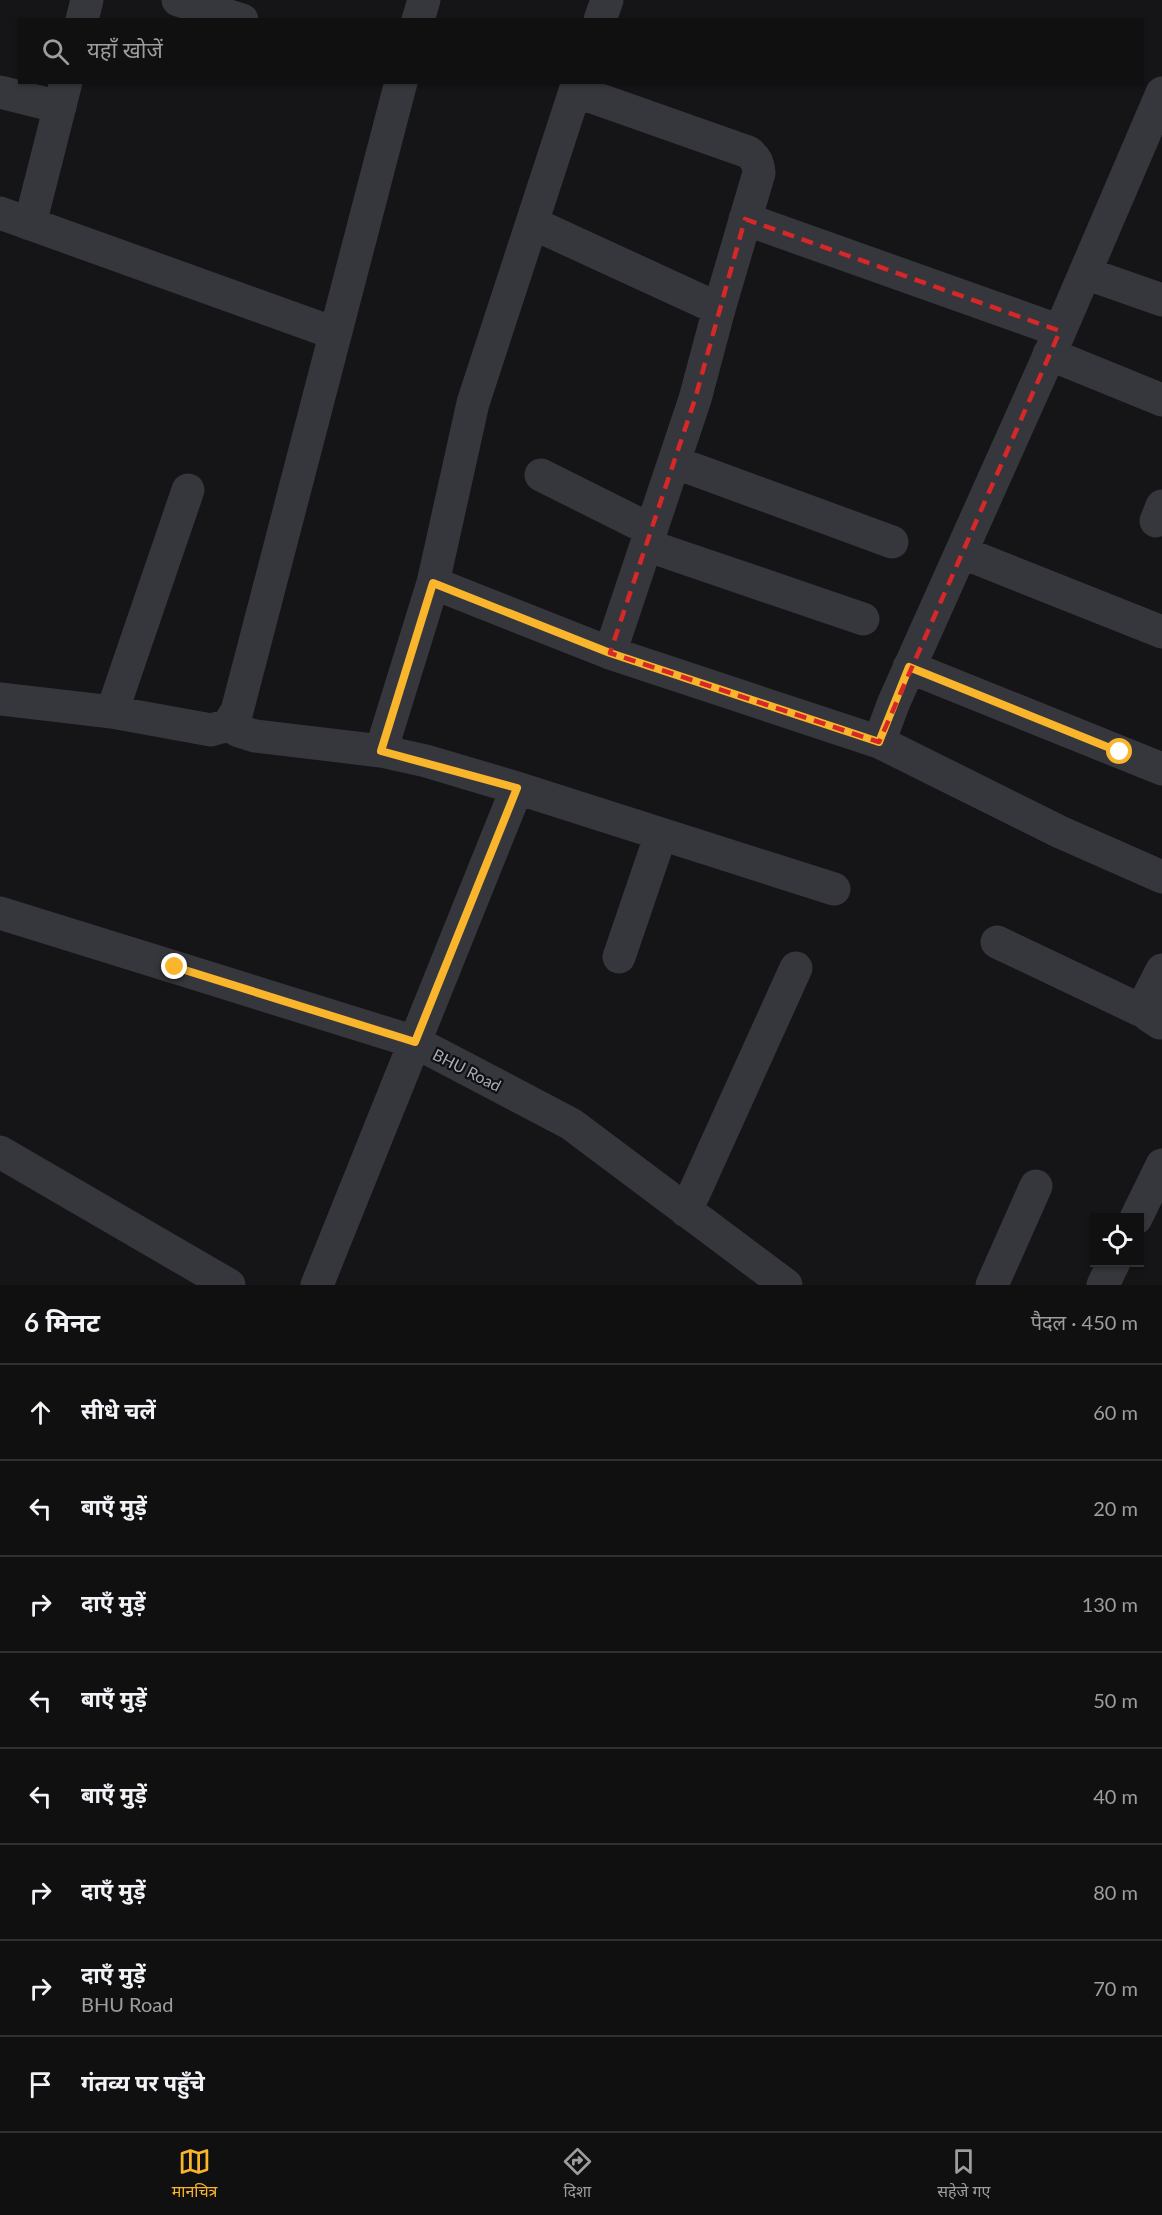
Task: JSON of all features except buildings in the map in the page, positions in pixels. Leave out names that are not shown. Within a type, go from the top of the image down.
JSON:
[{"type":"street","points":[[82,18],[87,0]]},
{"type":"street","points":[[178,0],[236,18]]},
{"type":"street","points":[[419,18],[424,0]]},
{"type":"street","points":[[601,18],[607,0]]},
{"type":"street","points":[[0,699],[112,712],[211,730],[228,725],[237,711],[399,84]]},
{"type":"street","points":[[381,751],[433,583],[473,403],[577,87],[748,152],[755,157],[759,173],[719,309],[696,399],[610,653]]},
{"type":"street","points":[[0,92],[63,94],[15,219],[334,333]]},
{"type":"street","points":[[879,742],[909,667],[1085,273],[1153,140],[1162,93]]},
{"type":"street","points":[[745,219],[1055,343],[1162,400]]},
{"type":"street","points":[[532,224],[719,309]]},
{"type":"street","points":[[1085,273],[1162,300]]},
{"type":"street","points":[[674,462],[892,542]]},
{"type":"street","points":[[541,475],[649,538],[863,619]]},
{"type":"street","points":[[112,712],[188,490]]},
{"type":"street","points":[[961,552],[1162,632]]},
{"type":"street","points":[[433,583],[610,653],[879,742],[1060,832],[1162,877]]},
{"type":"street","points":[[909,667],[1162,769]]},
{"type":"street","points":[[228,725],[255,736],[381,751],[517,788],[834,889]]},
{"type":"street","points":[[317,1285],[517,788]]},
{"type":"street","points":[[619,957],[661,834]]},
{"type":"street","name":"BHU Road","points":[[0,913],[415,1042],[572,1124],[786,1285]]},
{"type":"street","points":[[997,942],[1154,1017]]},
{"type":"street","points":[[686,1211],[796,968]]},
{"type":"street","points":[[1154,1017],[1146,1001],[1162,970]]},
{"type":"street","points":[[0,1152],[229,1285]]},
{"type":"street","points":[[1138,1213],[1162,1165]]},
{"type":"street","points":[[992,1285],[1036,1186]]},
{"type":"street","points":[[1103,1285],[1112,1267]]},
{"type":"highlighted area","points":[[745,219],[1060,331],[879,742],[610,653],[695,399]]},
{"type":"route","points":[[175,967],[415,1042],[517,788],[381,751],[433,583],[610,653],[879,742],[909,667],[1120,752]]}]
